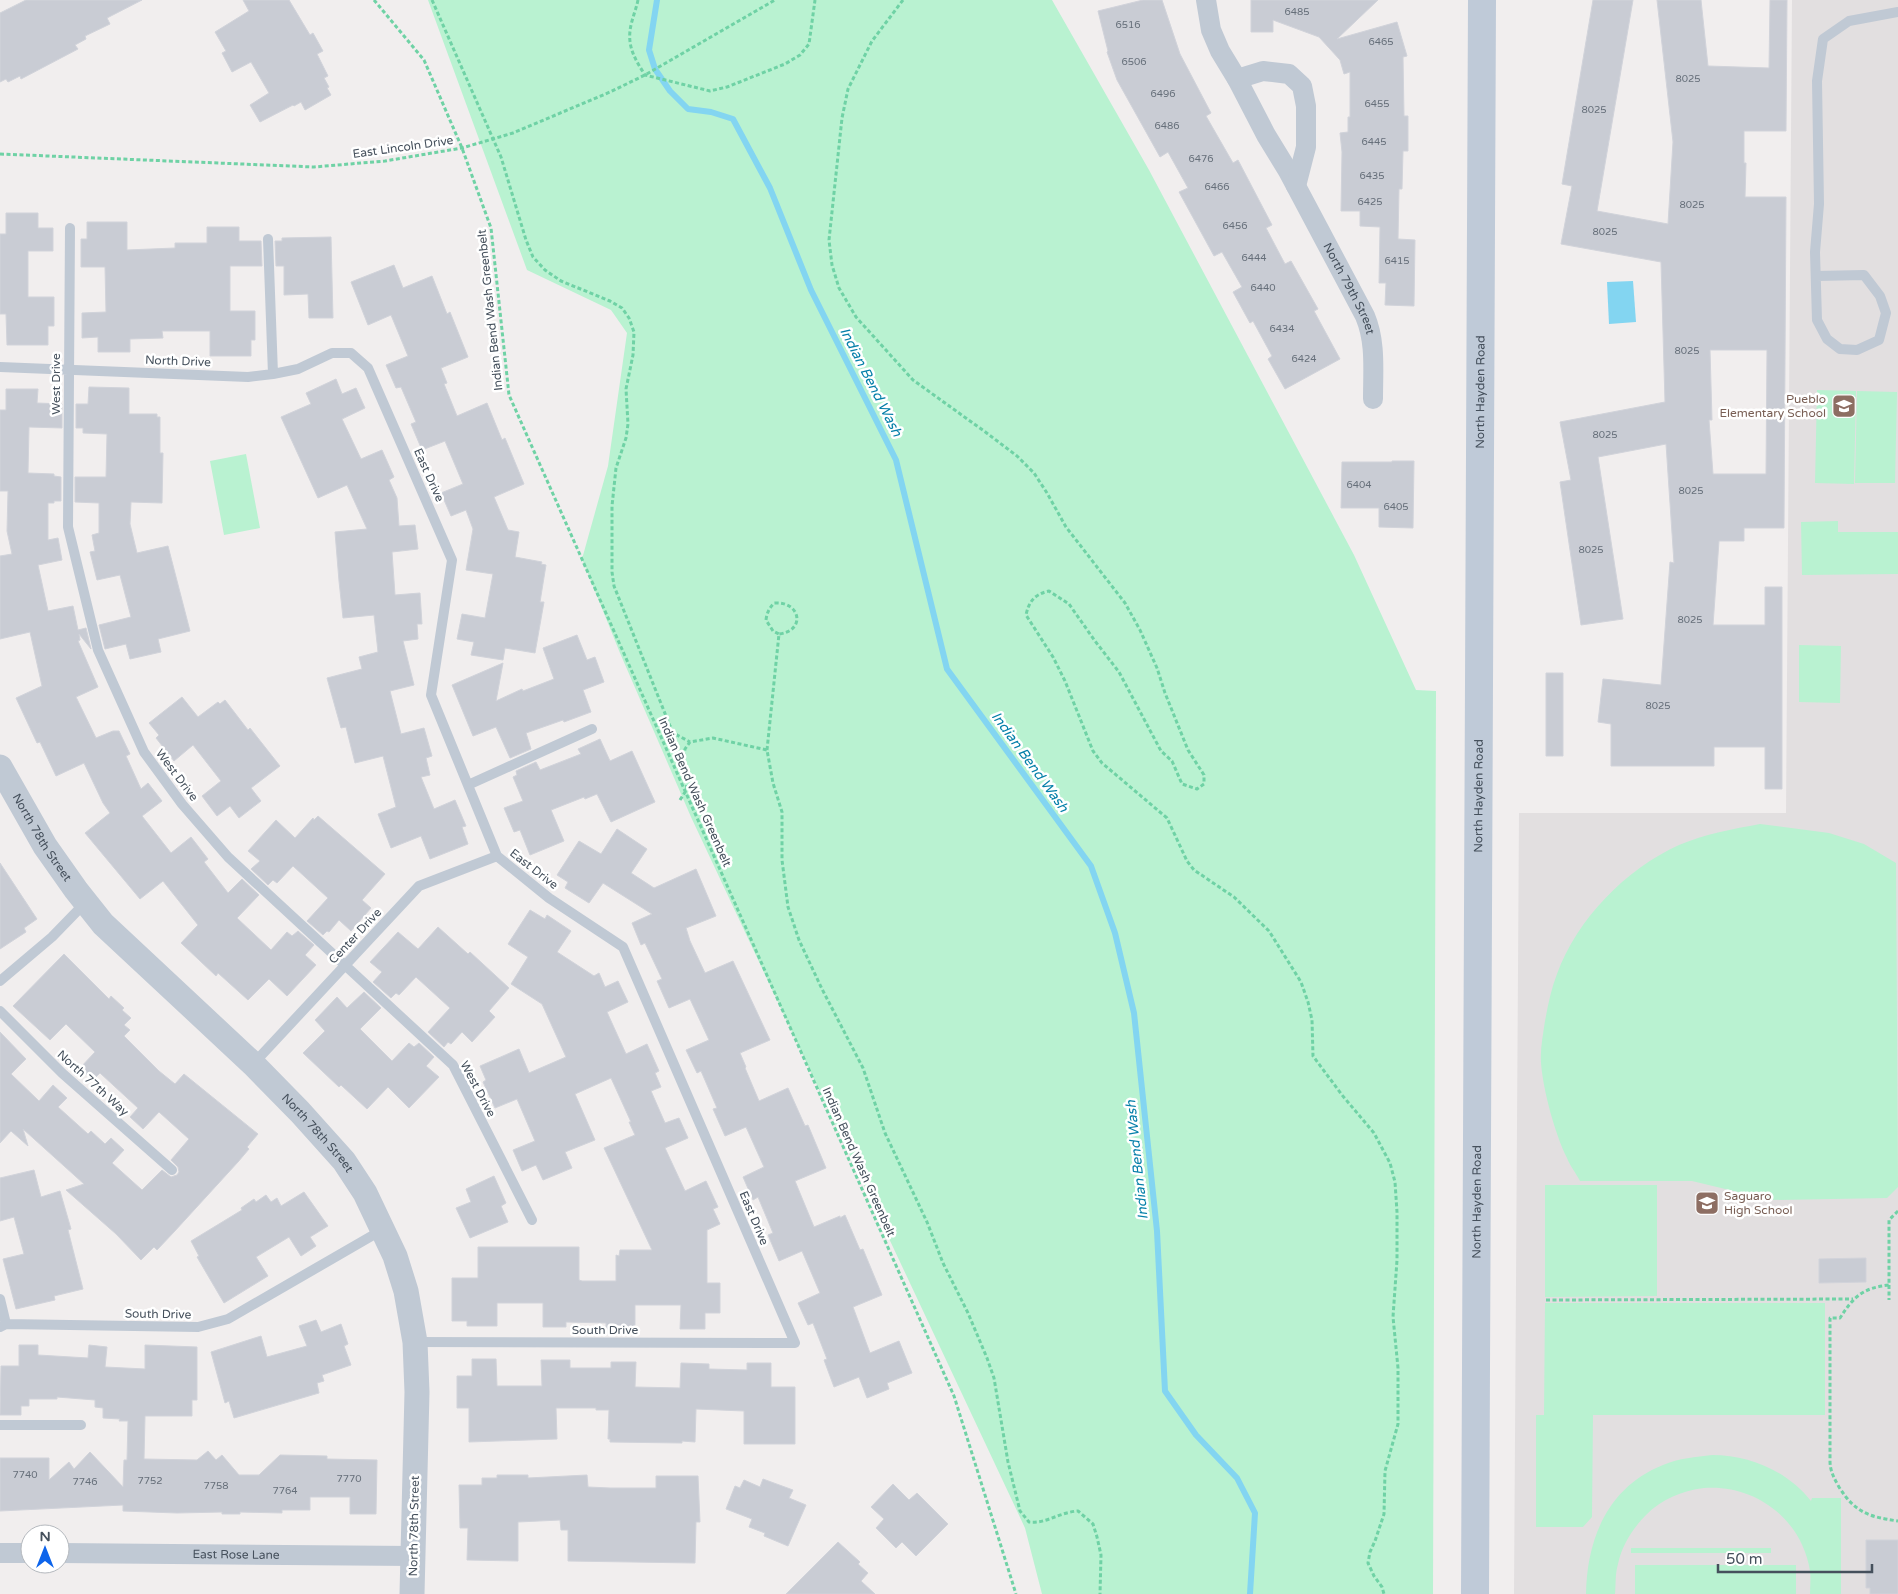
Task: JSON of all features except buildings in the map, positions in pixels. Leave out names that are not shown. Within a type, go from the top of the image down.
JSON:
[{"type":"main road","name":"North Hayden Road","points":[[1475,1594],[1482,0]]},
{"type":"street","name":"North 79th Street","points":[[1206,0],[1211,30],[1220,51],[1238,79],[1266,135],[1296,186],[1371,330],[1374,349],[1373,399]]},
{"type":"street","points":[[1238,79],[1262,70],[1289,74],[1302,86],[1306,106],[1306,147],[1296,186]]},
{"type":"street","name":"North 78th Street","points":[[0,767],[45,846],[85,903],[103,924],[253,1064],[300,1112],[344,1161],[365,1193],[395,1256],[406,1291],[415,1342],[417,1392],[412,1594]]},
{"type":"street","points":[[0,1553],[20,1553]]},
{"type":"street","name":"East Rose Lane","points":[[70,1553],[413,1556]]},
{"type":"lane","points":[[1816,276],[1864,275],[1880,296],[1886,313],[1879,340],[1857,350],[1840,349],[1826,339],[1817,320],[1815,252],[1818,204],[1816,82],[1823,38],[1849,22],[1898,12]]},
{"type":"lane","name":"West Drive","points":[[70,228],[68,527],[98,650],[144,752],[182,804],[228,857],[453,1065],[532,1220]]},
{"type":"lane","points":[[268,240],[273,374]]},
{"type":"lane","name":"North Drive","points":[[0,367],[248,377],[298,369],[332,353],[351,353]]},
{"type":"lane","name":"East Drive","points":[[351,353],[368,368],[452,560],[431,695],[497,856],[549,898],[623,947],[795,1343]]},
{"type":"lane","points":[[468,785],[592,729]]},
{"type":"lane","name":"Center Drive","points":[[253,1064],[419,886],[497,856]]},
{"type":"lane","points":[[0,981],[52,937],[85,903]]},
{"type":"lane","name":"North 77th Way","points":[[0,1011],[62,1073],[172,1170]]},
{"type":"lane","name":"South Drive","points":[[3,1326],[198,1327],[228,1319],[382,1230]]},
{"type":"lane","points":[[0,1299],[3,1326]]},
{"type":"lane","name":"South Drive","points":[[415,1342],[795,1343]]},
{"type":"lane","points":[[0,1424],[81,1424]]},
{"type":"path","name":"Indian Bend Wash Greenbelt","points":[[374,0],[424,60],[462,148],[491,228],[509,395],[954,1396],[1016,1594]]},
{"type":"path","points":[[432,0],[501,157],[532,257],[545,270],[561,281],[610,301],[622,308],[629,318],[634,332],[633,355],[626,389],[628,424],[626,438],[616,468],[612,506],[612,572],[614,586],[670,726],[678,735],[690,742],[713,738],[767,750]]},
{"type":"path","points":[[638,0],[630,30],[630,44],[634,59],[645,75],[710,91],[726,87],[785,64],[800,55],[809,44],[815,0]]},
{"type":"path","name":"East Lincoln Drive","points":[[0,154],[246,166],[314,167],[385,161],[462,148],[513,133],[645,75],[775,0]]},
{"type":"path","points":[[903,0],[872,41],[848,89],[842,118],[832,203],[829,240],[832,265],[840,288],[856,317],[913,380],[991,436],[1017,456],[1034,473],[1048,493],[1066,527],[1125,603],[1140,630],[1157,668],[1188,750],[1204,775],[1204,784],[1197,789],[1182,784],[1172,761],[1161,751],[1119,672],[1069,604],[1049,591],[1039,593],[1028,605],[1026,614],[1054,657],[1093,752],[1102,763],[1167,818],[1187,862],[1194,870],[1234,897],[1269,931],[1301,982],[1312,1020],[1313,1056],[1342,1096],[1374,1133],[1390,1163],[1396,1182],[1397,1212],[1394,1317],[1398,1368],[1398,1424],[1385,1471],[1384,1514],[1370,1552],[1368,1563],[1384,1594]]},
{"type":"path","points":[[774,603],[788,604],[793,607],[798,619],[796,625],[786,633],[779,634],[773,631],[766,620],[774,603]]},
{"type":"path","points":[[779,634],[767,750],[773,784],[782,812],[782,860],[788,908],[796,932],[863,1068],[885,1133],[927,1222],[943,1263],[968,1313],[987,1358],[994,1378],[1008,1462],[1020,1511],[1029,1522],[1040,1523],[1068,1511],[1078,1511],[1093,1524],[1101,1555],[1100,1594]]},
{"type":"path","points":[[680,800],[687,789],[683,760],[690,742]]},
{"type":"path","points":[[1889,1300],[1889,1220],[1898,1211]]},
{"type":"path","points":[[1889,1284],[1871,1288],[1853,1299],[1840,1318],[1830,1318],[1830,1470],[1852,1506],[1872,1516],[1898,1521]]},
{"type":"path","points":[[1546,1300],[1853,1299]]},
{"type":"shaded area","name":"Saguaro High School","points":[[1792,0],[1898,0],[1898,1594],[1514,1594],[1519,813],[1786,813]]},
{"type":"green space","points":[[428,0],[1052,0],[1149,170],[1354,555],[1416,690],[1436,691],[1433,1594],[1042,1594],[1025,1528],[691,817],[620,653],[582,559],[608,466],[627,333],[611,310],[527,270]]},
{"type":"green space","points":[[1817,390],[1856,391],[1854,484],[1815,483]]},
{"type":"green space","points":[[1857,391],[1897,392],[1895,483],[1855,483]]},
{"type":"green space","points":[[246,454],[260,528],[224,535],[210,461]]},
{"type":"green space","points":[[1838,521],[1838,532],[1898,532],[1898,574],[1802,575],[1801,522]]},
{"type":"green space","points":[[1799,645],[1841,646],[1840,703],[1799,702]]},
{"type":"green space","points":[[1760,824],[1829,833],[1864,844],[1896,863],[1898,1187],[1887,1198],[1771,1200],[1692,1181],[1580,1181],[1568,1161],[1554,1125],[1544,1086],[1541,1063],[1542,1042],[1550,997],[1566,954],[1590,915],[1622,882],[1659,855],[1689,841],[1719,832]]},
{"type":"green space","points":[[1545,1185],[1657,1185],[1657,1296],[1545,1297]]},
{"type":"green space","points":[[1545,1303],[1825,1303],[1825,1415],[1593,1415],[1592,1517],[1583,1527],[1536,1527],[1536,1415],[1544,1415]]},
{"type":"green space","points":[[1712,1455],[1740,1458],[1767,1467],[1791,1481],[1811,1501],[1812,1498],[1841,1498],[1841,1594],[1810,1594],[1810,1571],[1805,1552],[1797,1536],[1773,1508],[1741,1492],[1723,1488],[1704,1488],[1687,1491],[1665,1500],[1641,1520],[1632,1531],[1622,1550],[1616,1572],[1615,1594],[1586,1594],[1587,1573],[1596,1534],[1604,1517],[1615,1501],[1628,1487],[1644,1475],[1663,1465],[1681,1459]]},
{"type":"green space","points":[[1631,1548],[1771,1548],[1771,1553],[1631,1553]]},
{"type":"green space","points":[[1635,1565],[1796,1565],[1796,1594],[1635,1594]]},
{"type":"water","points":[[1633,281],[1636,322],[1609,324],[1607,282]]},
{"type":"waterway","name":"Indian Bend Wash","points":[[657,0],[649,50],[655,69],[670,91],[688,109],[711,112],[733,119],[770,188],[811,290],[896,460],[947,669],[1091,866],[1115,933],[1134,1013],[1157,1231],[1165,1391],[1196,1435],[1237,1478],[1255,1513],[1250,1594]]},
{"type":"place","name":"Pueblo Elementary School","points":[[1844,406]]},
{"type":"place","name":"Saguaro High School","points":[[1707,1203]]}]
